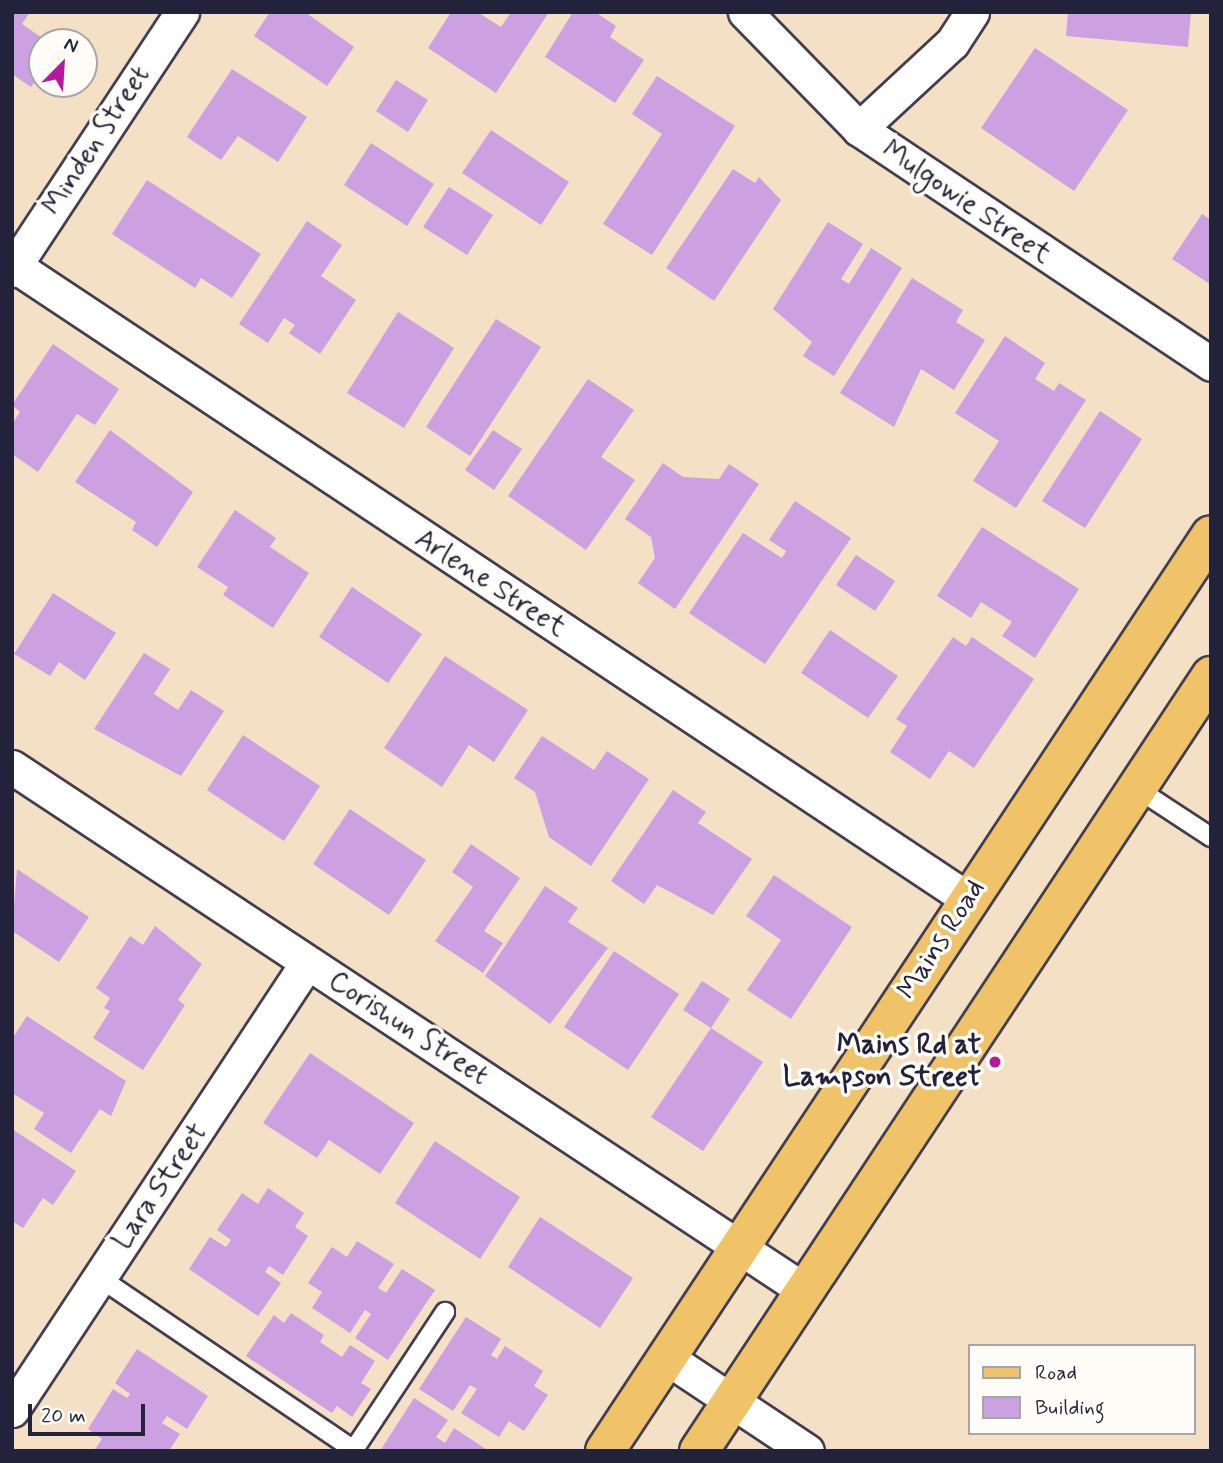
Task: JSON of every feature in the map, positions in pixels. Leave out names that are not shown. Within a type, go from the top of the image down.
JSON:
[{"type":"main road","name":"Mains Road","points":[[605,1451],[1211,535]]},
{"type":"main road","points":[[699,1451],[1211,676]]},
{"type":"street","name":"Minden Street","points":[[14,268],[182,12]]},
{"type":"street","name":"Mulgowie Street","points":[[745,12],[859,129],[1211,365]]},
{"type":"street","points":[[859,129],[952,43],[972,12]]},
{"type":"street","name":"Arlene Street","points":[[14,268],[968,899]]},
{"type":"street","name":"Corishun Street","points":[[12,767],[804,1290]]},
{"type":"street","name":"Lara Street","points":[[12,1410],[307,963]]},
{"type":"street","points":[[667,1358],[807,1451]]},
{"type":"lane","points":[[1136,788],[1211,837]]},
{"type":"lane","points":[[100,1278],[353,1450],[445,1312]]},
{"type":"building","points":[[12,12],[30,12],[22,24],[28,28],[28,85],[12,74]]},
{"type":"building","points":[[270,12],[305,12],[354,47],[327,86],[254,36]]},
{"type":"building","points":[[451,12],[477,12],[501,27],[511,12],[549,12],[496,93],[428,48]]},
{"type":"building","points":[[573,12],[595,12],[616,26],[610,37],[644,60],[615,103],[545,57]]},
{"type":"building","points":[[1068,12],[1191,12],[1188,47],[1066,36]]},
{"type":"building","points":[[1035,48],[1128,110],[1074,191],[981,128]]},
{"type":"building","points":[[232,69],[307,117],[278,162],[238,136],[221,160],[187,137]]},
{"type":"building","points":[[657,76],[735,126],[652,255],[603,224],[662,134],[632,114]]},
{"type":"building","points":[[396,80],[428,100],[408,132],[376,111]]},
{"type":"building","points":[[491,130],[569,182],[541,225],[462,173]]},
{"type":"building","points":[[371,143],[434,184],[407,226],[344,185]]},
{"type":"building","points":[[733,169],[755,183],[759,177],[781,200],[714,301],[666,268]]},
{"type":"building","points":[[147,180],[261,254],[232,298],[201,278],[195,288],[112,234]]},
{"type":"building","points":[[449,187],[493,215],[467,255],[423,227]]},
{"type":"building","points":[[1202,214],[1211,220],[1211,285],[1172,259]]},
{"type":"building","points":[[307,221],[342,245],[321,276],[356,300],[320,354],[289,333],[295,325],[284,318],[268,343],[239,324]]},
{"type":"building","points":[[828,222],[863,244],[841,279],[849,284],[871,248],[902,268],[834,376],[803,356],[812,342],[773,309]]},
{"type":"building","points":[[912,278],[963,310],[956,322],[985,340],[954,390],[921,369],[894,427],[840,393]]},
{"type":"building","points":[[398,312],[454,348],[404,428],[347,393]]},
{"type":"building","points":[[496,319],[541,347],[470,456],[426,427]]},
{"type":"building","points":[[1005,336],[1045,363],[1035,379],[1054,391],[1059,383],[1086,400],[1016,508],[973,481],[999,441],[955,413]]},
{"type":"building","points":[[53,344],[119,389],[95,425],[77,414],[38,472],[12,454],[12,424],[20,412],[12,405]]},
{"type":"building","points":[[588,379],[634,410],[601,457],[635,480],[586,550],[508,496]]},
{"type":"building","points":[[1100,411],[1142,439],[1085,528],[1042,501]]},
{"type":"building","points":[[110,430],[193,492],[157,547],[132,530],[136,522],[75,482]]},
{"type":"building","points":[[493,430],[522,449],[494,490],[465,470]]},
{"type":"building","points":[[663,463],[683,477],[719,479],[729,464],[759,484],[675,609],[638,583],[655,558],[651,537],[625,519]]},
{"type":"building","points":[[795,501],[851,538],[765,664],[689,613],[743,533],[782,558],[786,551],[769,540]]},
{"type":"building","points":[[235,510],[276,538],[270,547],[309,573],[273,628],[223,595],[228,587],[197,567]]},
{"type":"building","points":[[982,527],[1079,589],[1035,658],[1002,636],[1012,622],[981,602],[971,618],[937,596]]},
{"type":"building","points":[[856,555],[895,581],[875,611],[836,585]]},
{"type":"building","points":[[352,587],[422,634],[388,683],[319,637]]},
{"type":"building","points":[[53,593],[116,633],[85,680],[59,662],[50,676],[14,654]]},
{"type":"building","points":[[830,630],[898,676],[868,718],[801,673]]},
{"type":"building","points":[[953,637],[966,646],[972,637],[1034,679],[974,768],[949,751],[930,779],[890,752],[907,726],[896,719]]},
{"type":"building","points":[[144,653],[170,669],[154,694],[178,710],[191,690],[224,711],[181,776],[94,729]]},
{"type":"building","points":[[445,656],[528,710],[494,762],[469,745],[442,787],[384,748]]},
{"type":"building","points":[[243,735],[320,786],[284,841],[207,790]]},
{"type":"building","points":[[542,736],[594,770],[607,751],[649,779],[591,866],[549,837],[535,792],[514,778]]},
{"type":"building","points":[[673,790],[706,812],[698,823],[752,859],[713,915],[657,885],[644,904],[611,881]]},
{"type":"building","points":[[350,809],[426,860],[389,915],[313,864]]},
{"type":"building","points":[[471,844],[520,878],[484,931],[503,943],[483,973],[435,941],[473,887],[452,872]]},
{"type":"building","points":[[17,869],[89,917],[59,962],[12,931]]},
{"type":"building","points":[[774,875],[852,927],[791,1019],[747,990],[781,940],[746,916]]},
{"type":"building","points":[[545,886],[578,908],[568,922],[608,948],[550,1024],[485,976]]},
{"type":"building","points":[[155,926],[202,964],[178,1000],[185,1005],[143,1070],[93,1038],[110,1011],[104,1008],[110,998],[96,988],[130,936],[143,945]]},
{"type":"building","points":[[614,951],[679,994],[628,1070],[564,1027]]},
{"type":"building","points":[[702,981],[730,999],[711,1028],[683,1010]]},
{"type":"building","points":[[27,1016],[126,1081],[111,1116],[100,1109],[71,1153],[34,1129],[44,1113],[12,1093],[12,1039]]},
{"type":"building","points":[[711,1028],[763,1062],[703,1151],[651,1117]]},
{"type":"building","points":[[310,1053],[414,1123],[380,1174],[329,1140],[317,1158],[263,1123]]},
{"type":"building","points":[[12,1129],[76,1171],[53,1205],[43,1198],[23,1228],[12,1221]]},
{"type":"building","points":[[435,1141],[520,1197],[480,1259],[395,1203]]},
{"type":"building","points":[[268,1188],[304,1213],[295,1227],[308,1236],[283,1275],[269,1266],[265,1272],[281,1283],[258,1316],[189,1269],[210,1237],[226,1247],[231,1240],[217,1230],[242,1193],[258,1204]]},
{"type":"building","points":[[540,1217],[633,1278],[600,1328],[508,1267]]},
{"type":"building","points":[[357,1241],[394,1264],[378,1288],[386,1293],[402,1269],[435,1290],[388,1360],[355,1338],[371,1314],[365,1310],[350,1333],[312,1308],[322,1292],[308,1283],[332,1247],[347,1257]]},
{"type":"building","points":[[291,1313],[324,1335],[320,1342],[342,1357],[350,1345],[375,1361],[361,1383],[371,1389],[352,1417],[337,1406],[332,1413],[246,1356],[274,1315],[284,1323]]},
{"type":"building","points":[[466,1317],[501,1339],[491,1355],[497,1359],[505,1346],[543,1371],[534,1386],[548,1395],[524,1431],[509,1421],[499,1437],[461,1413],[477,1389],[470,1385],[453,1411],[419,1389]]},
{"type":"building","points":[[137,1349],[208,1396],[187,1429],[167,1416],[162,1423],[180,1434],[169,1451],[94,1451],[102,1439],[88,1429],[113,1389],[127,1398],[130,1394],[115,1383]]},
{"type":"building","points":[[414,1398],[448,1420],[436,1437],[445,1443],[454,1428],[489,1451],[380,1451]]},
{"type":"place","name":"Mains Rd at Lampson Street","points":[[995,1062]]}]
